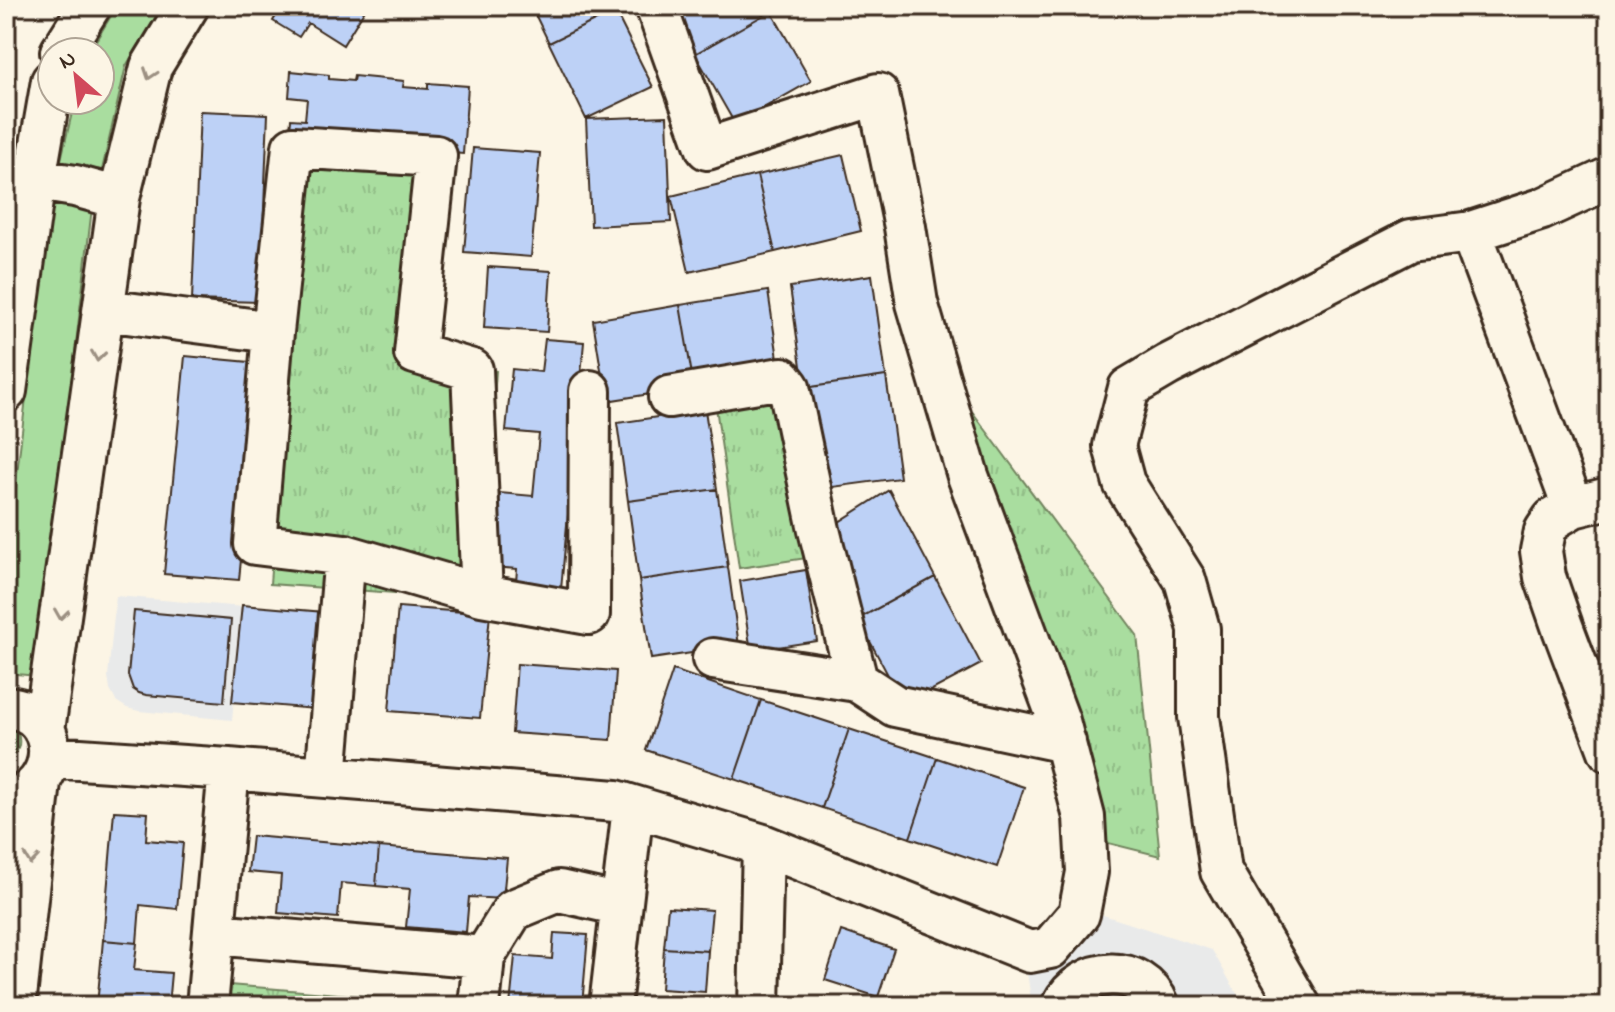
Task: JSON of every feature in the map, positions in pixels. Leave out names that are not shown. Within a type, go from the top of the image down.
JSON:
[{"type":"street","points":[[71,36],[90,6]]},
{"type":"street","points":[[35,767],[119,198],[151,67],[188,6]]},
{"type":"street","points":[[35,767],[229,769],[616,801],[763,845],[1030,952],[1050,948],[1079,914],[1087,872],[1084,817],[1059,721],[968,476],[917,303],[878,94],[707,149],[656,6]]},
{"type":"street","points":[[6,391],[20,177],[40,116]]},
{"type":"street","points":[[482,595],[472,370],[415,353],[436,156],[293,147],[255,544],[345,555],[482,595],[589,614],[590,391]]},
{"type":"street","points":[[20,177],[75,186],[119,198]]},
{"type":"street","points":[[1300,1006],[1221,871],[1199,717],[1199,629],[1185,580],[1124,483],[1114,446],[1129,388],[1411,240],[1471,232],[1542,209],[1609,178]]},
{"type":"street","points":[[1471,232],[1591,502],[1553,519],[1545,531],[1541,551],[1545,577],[1609,751]]},
{"type":"street","points":[[104,310],[273,332]]},
{"type":"street","points":[[669,397],[782,378],[789,387],[819,530],[857,681]]},
{"type":"street","points":[[326,777],[345,555]]},
{"type":"street","points":[[713,659],[857,681],[895,706],[1065,742]]},
{"type":"street","points":[[6,707],[25,711],[36,719],[35,767],[15,1006]]},
{"type":"street","points":[[207,1006],[229,769]]},
{"type":"street","points":[[610,1006],[633,807]]},
{"type":"street","points":[[759,1006],[763,845]]},
{"type":"street","points":[[479,1006],[484,957],[513,910],[559,891],[621,905]]},
{"type":"street","points":[[214,934],[484,957]]},
{"type":"street","points":[[1030,952],[1062,1004],[1075,987],[1090,978],[1109,974],[1127,976],[1144,985],[1159,1006]]},
{"type":"shaded area","points":[[116,596],[243,607],[232,720],[139,711],[116,701],[108,676]]},
{"type":"shaded area","points":[[1097,913],[1212,950],[1244,1006],[1032,1006],[1027,972],[1067,951]]},
{"type":"green space","points":[[117,6],[163,6],[126,66],[116,109],[116,36],[99,36]]},
{"type":"green space","points":[[71,116],[114,116],[102,170],[60,164]]},
{"type":"green space","points":[[301,160],[442,170],[428,366],[496,371],[479,599],[270,584]]},
{"type":"green space","points":[[50,194],[93,199],[37,676],[6,673],[6,567]]},
{"type":"green space","points":[[784,396],[807,558],[739,568],[716,407]]},
{"type":"green space","points":[[974,414],[1137,635],[1160,856],[1096,840],[978,472]]},
{"type":"green space","points":[[6,723],[17,730],[19,739],[17,751],[6,759]]},
{"type":"green space","points":[[6,803],[20,804],[6,938]]},
{"type":"green space","points":[[229,985],[445,1003],[445,1006],[228,1006]]},
{"type":"water","points":[[387,998],[445,1003],[445,1006],[385,1006]]},
{"type":"building","points":[[282,6],[367,6],[343,45],[308,23],[299,37],[273,21]]},
{"type":"building","points":[[531,6],[613,6],[615,11],[549,43]]},
{"type":"building","points":[[667,6],[768,6],[771,11],[695,54]]},
{"type":"building","points":[[615,11],[653,87],[586,119],[549,43]]},
{"type":"building","points":[[771,11],[811,81],[735,124],[695,54]]},
{"type":"building","points":[[291,71],[329,75],[329,79],[353,81],[354,76],[404,81],[403,87],[428,89],[428,83],[468,86],[463,154],[289,139],[291,119],[305,120],[307,99],[289,97]]},
{"type":"building","points":[[200,111],[268,114],[260,302],[192,300]]},
{"type":"building","points":[[667,116],[671,222],[591,226],[586,119]]},
{"type":"building","points":[[473,148],[540,153],[531,257],[464,252]]},
{"type":"building","points":[[843,155],[861,231],[775,252],[757,175]]},
{"type":"building","points":[[757,175],[775,252],[689,272],[671,196]]},
{"type":"building","points":[[488,267],[551,271],[547,332],[484,328]]},
{"type":"building","points":[[872,275],[886,376],[804,388],[790,287]]},
{"type":"building","points":[[768,291],[780,372],[694,387],[680,305]]},
{"type":"building","points":[[680,305],[694,387],[606,401],[593,320]]},
{"type":"building","points":[[545,339],[584,342],[560,600],[515,596],[517,569],[493,567],[500,493],[533,496],[539,434],[506,431],[512,369],[541,372]]},
{"type":"building","points":[[185,356],[260,363],[239,580],[164,574]]},
{"type":"building","points":[[886,376],[900,478],[818,489],[804,388]]},
{"type":"building","points":[[705,410],[717,489],[628,501],[617,423]]},
{"type":"building","points":[[717,489],[728,567],[639,580],[628,501]]},
{"type":"building","points":[[889,490],[935,577],[858,619],[825,531]]},
{"type":"building","points":[[728,567],[739,646],[651,659],[639,580]]},
{"type":"building","points":[[806,570],[817,641],[751,651],[740,581]]},
{"type":"building","points":[[935,577],[981,664],[904,705],[858,619]]},
{"type":"building","points":[[242,605],[336,613],[327,710],[232,702]]},
{"type":"building","points":[[398,607],[490,614],[480,718],[389,711]]},
{"type":"building","points":[[134,611],[231,620],[224,702],[146,695],[133,689],[128,675]]},
{"type":"building","points":[[517,664],[616,671],[611,740],[512,733]]},
{"type":"building","points":[[673,670],[761,700],[734,779],[646,750]]},
{"type":"building","points":[[761,700],[849,729],[822,808],[734,779]]},
{"type":"building","points":[[849,729],[937,758],[910,838],[822,808]]},
{"type":"building","points":[[937,758],[1024,787],[997,867],[910,838]]},
{"type":"building","points":[[114,811],[148,813],[146,840],[183,843],[177,909],[140,905],[137,943],[103,940]]},
{"type":"building","points":[[252,836],[379,847],[376,886],[341,883],[338,918],[278,913],[281,875],[248,872]]},
{"type":"building","points":[[379,847],[507,858],[503,899],[469,897],[466,932],[406,927],[410,889],[376,886]]},
{"type":"building","points":[[668,907],[712,910],[708,951],[664,948]]},
{"type":"building","points":[[841,931],[894,949],[878,997],[825,980]]},
{"type":"building","points":[[554,933],[588,935],[582,1006],[510,1006],[515,956],[552,959]]},
{"type":"building","points":[[103,940],[137,943],[134,970],[171,973],[168,1006],[97,1006]]},
{"type":"building","points":[[664,948],[708,951],[705,992],[661,989]]}]
